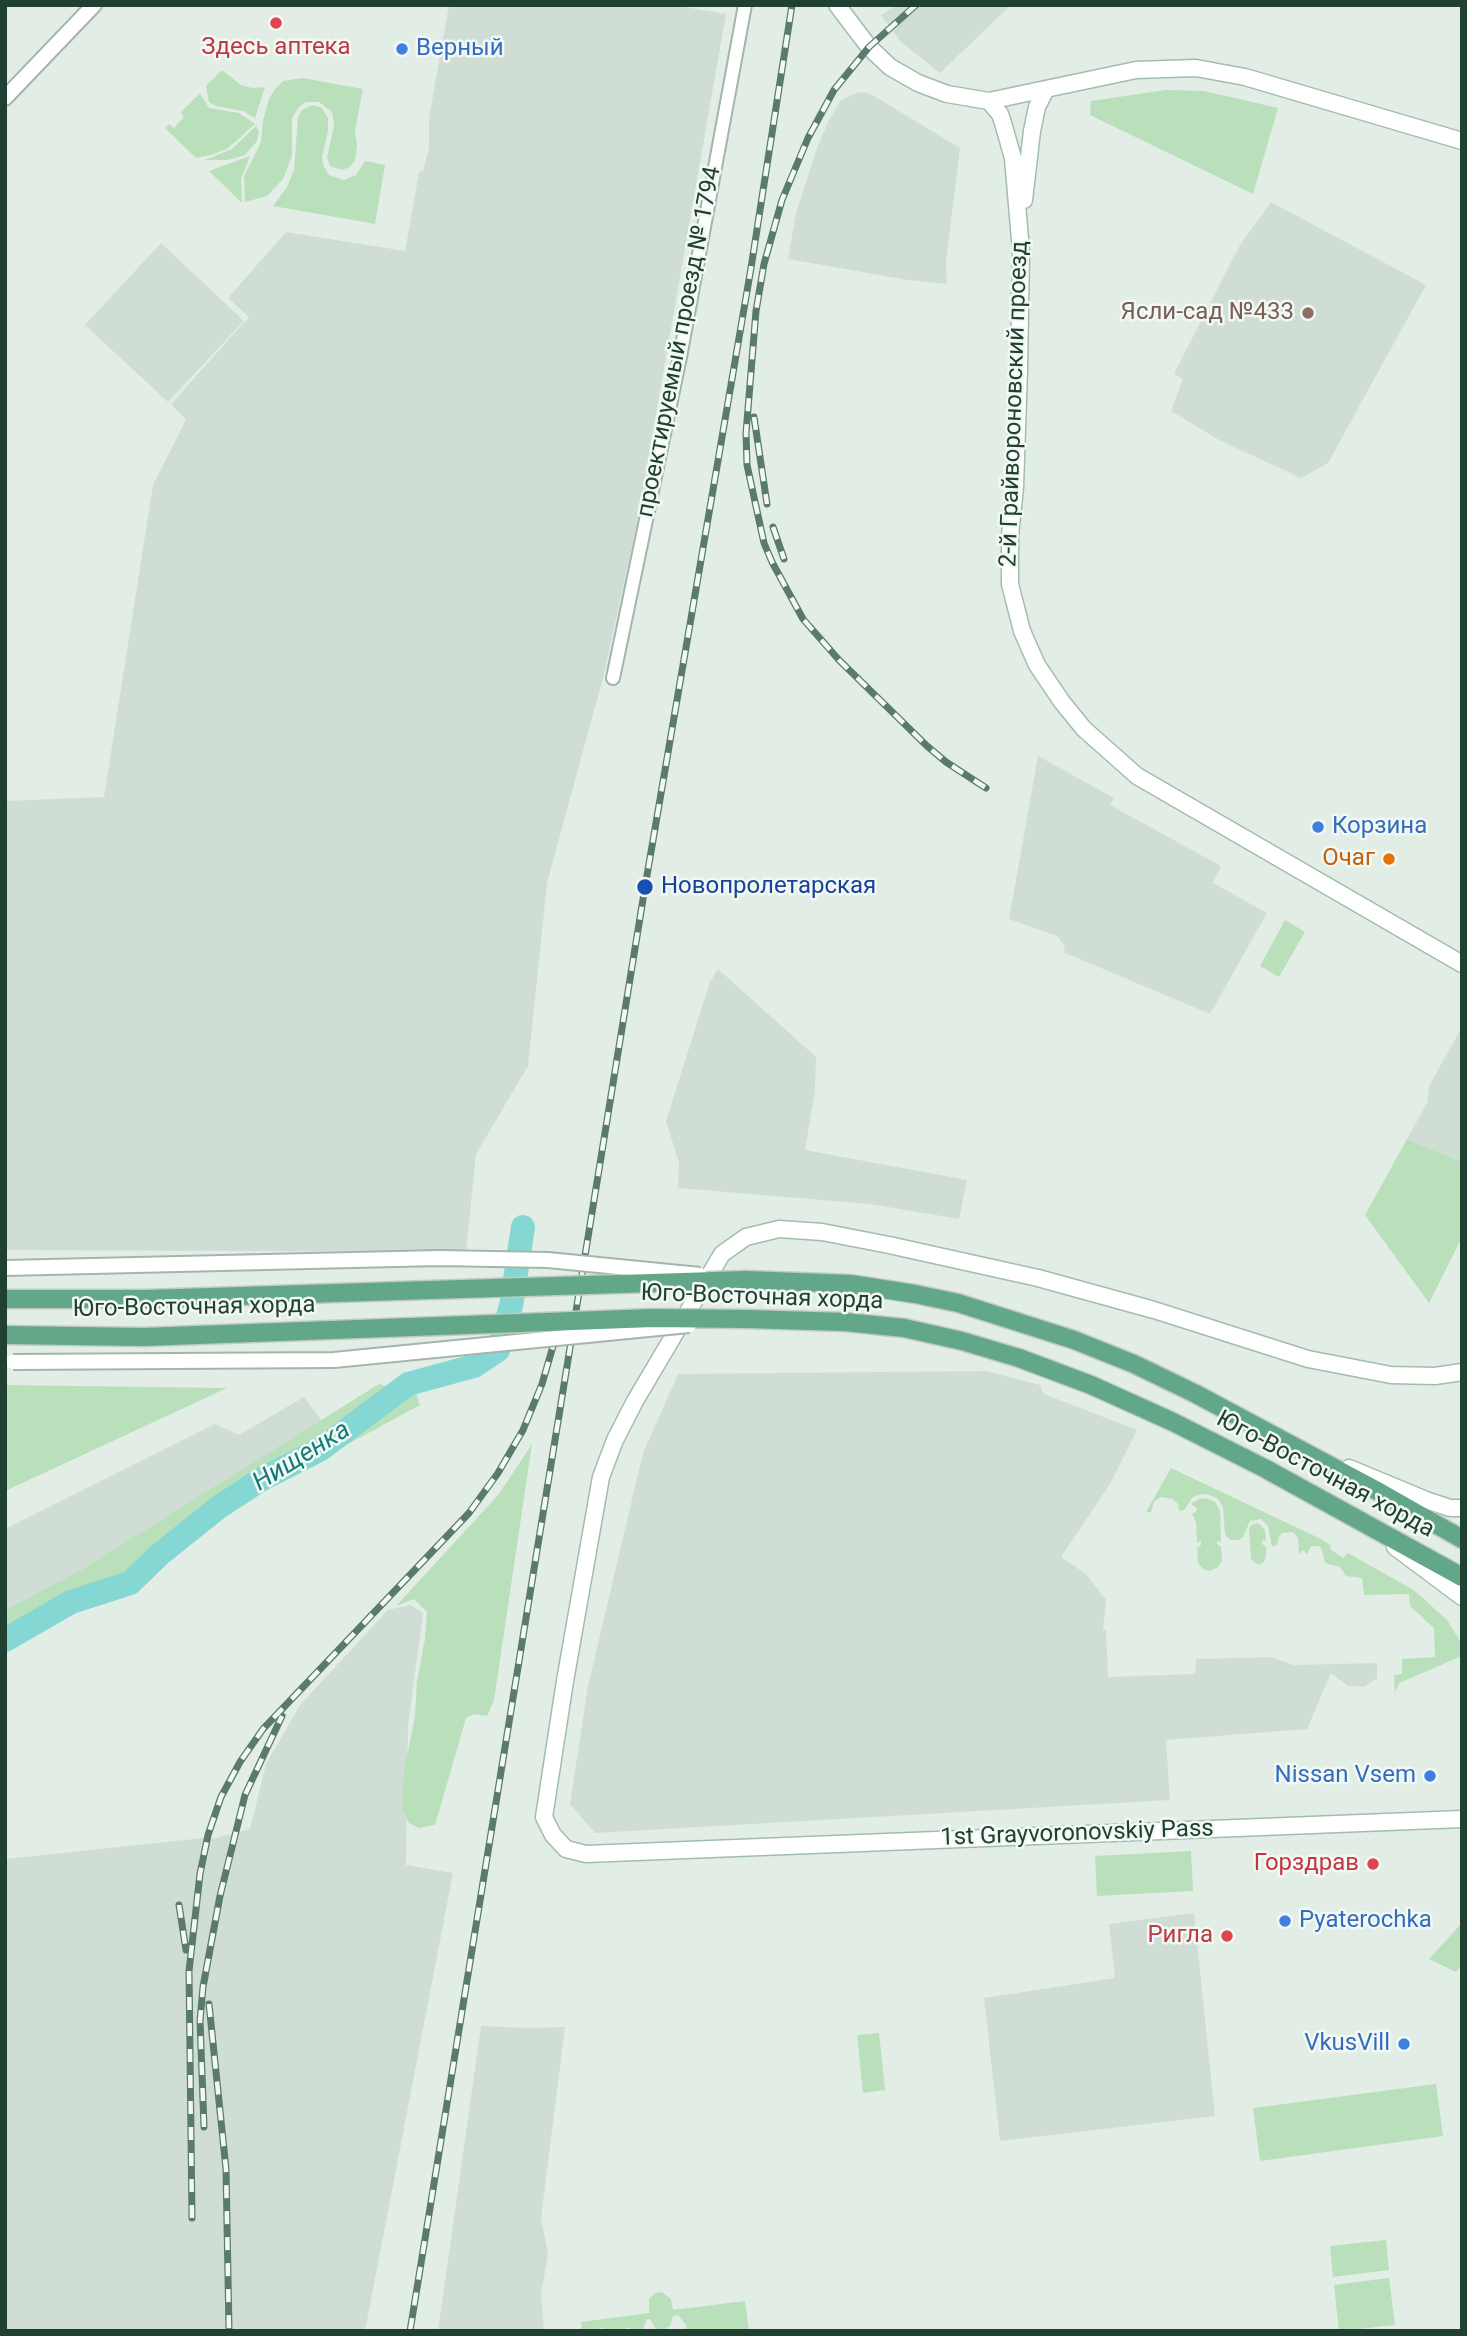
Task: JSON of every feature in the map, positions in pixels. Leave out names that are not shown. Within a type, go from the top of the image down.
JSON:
[{"type":"main road","points":[[837,5],[869,47],[900,73],[947,94],[989,101],[1146,69],[1206,69],[1284,88],[1462,141]]},
{"type":"main road","points":[[1020,234],[1031,131],[1037,107],[1046,89]]},
{"type":"main road","name":"2-й Грайвороновский проезд","points":[[989,101],[1000,114],[1013,158],[1020,234],[1019,369],[1010,584],[1022,631],[1037,666],[1084,729],[1137,776],[1462,964]]},
{"type":"main road","name":"1st Grayvoronovskiy Pass","points":[[1445,1375],[1391,1375],[1308,1359],[1154,1310],[1038,1278],[889,1245],[822,1232],[779,1229],[746,1237],[722,1254],[635,1401],[615,1440],[601,1477],[544,1817],[552,1835],[566,1849],[586,1854],[1462,1819]]},
{"type":"main road","name":"Юго-Восточная хорда","points":[[5,1299],[147,1299],[746,1280],[851,1284],[915,1294],[982,1311],[1074,1340],[1134,1364],[1288,1442],[1462,1539]]},
{"type":"main road","name":"Юго-Восточная хорда","points":[[5,1335],[144,1337],[653,1318],[845,1322],[904,1328],[1020,1358],[1091,1385],[1173,1422],[1462,1577]]},
{"type":"main road","points":[[1445,1375],[1462,1373]]},
{"type":"main road","points":[[1445,1375],[1462,1379]]},
{"type":"main road","points":[[1288,1442],[1426,1500],[1450,1508],[1462,1508]]},
{"type":"main road","points":[[1354,1517],[1462,1597]]},
{"type":"street","points":[[5,99],[94,5]]},
{"type":"street","name":"проектируемый проезд № 1794","points":[[613,678],[680,357],[744,5]]},
{"type":"street","points":[[5,1268],[426,1259],[548,1260],[746,1280]]},
{"type":"street","points":[[9,1362],[334,1360],[747,1319]]},
{"type":"shaded area","points":[[449,5],[673,5],[726,14],[636,528],[603,678],[547,883],[528,1066],[476,1154],[466,1252],[5,1250],[5,801],[104,797],[153,485],[186,420],[171,404],[249,317],[228,298],[286,232],[405,251],[419,172],[423,171],[429,148],[429,118]]},
{"type":"shaded area","points":[[898,5],[1011,5],[940,73],[901,42],[881,15]]},
{"type":"shaded area","points":[[859,92],[869,93],[960,148],[946,262],[947,284],[908,280],[788,259],[796,213],[828,122],[841,100]]},
{"type":"shaded area","name":"Ясли-сад №433","points":[[1271,202],[1426,285],[1328,463],[1301,478],[1219,440],[1171,411],[1183,379],[1174,374],[1240,245]]},
{"type":"shaded area","points":[[161,243],[244,321],[168,402],[85,325]]},
{"type":"shaded area","points":[[1038,756],[1114,798],[1110,805],[1221,866],[1213,883],[1267,913],[1210,1014],[1063,952],[1065,946],[1057,936],[1009,919]]},
{"type":"shaded area","points":[[718,969],[816,1057],[815,1091],[805,1150],[967,1180],[959,1219],[870,1204],[678,1188],[679,1163],[666,1121],[710,982]]},
{"type":"shaded area","points":[[1462,1027],[1462,1162],[1407,1139],[1427,1103],[1429,1086]]},
{"type":"shaded area","points":[[986,1371],[1040,1385],[1044,1394],[1137,1430],[1110,1484],[1061,1557],[1086,1574],[1106,1600],[1103,1630],[1106,1630],[1108,1677],[1195,1674],[1196,1659],[1270,1657],[1294,1665],[1377,1663],[1377,1678],[1364,1687],[1348,1686],[1331,1673],[1307,1729],[1166,1740],[1170,1800],[595,1833],[570,1804],[588,1686],[643,1453],[678,1374]]},
{"type":"shaded area","points":[[304,1397],[322,1421],[84,1568],[5,1610],[5,1529],[215,1424],[239,1435]]},
{"type":"shaded area","points":[[410,1605],[423,1613],[408,1726],[406,1865],[453,1873],[365,2331],[5,2331],[5,1859],[212,1839],[250,1829],[266,1764],[300,1705],[388,1610]]},
{"type":"shaded area","points":[[1194,1913],[1215,2116],[1000,2141],[984,1998],[1115,1978],[1109,1924]]},
{"type":"shaded area","points":[[481,2026],[565,2027],[541,2218],[548,2254],[541,2295],[544,2331],[438,2331]]},
{"type":"green space","points":[[222,70],[241,85],[265,87],[255,118],[243,111],[209,102],[206,86]]},
{"type":"green space","points":[[303,78],[363,89],[355,130],[355,160],[350,167],[342,170],[330,166],[327,157],[334,126],[332,112],[319,102],[306,102],[292,118],[292,156],[283,179],[267,196],[245,202],[244,176],[261,142],[269,99],[283,81]]},
{"type":"green space","points":[[1166,90],[1204,91],[1278,108],[1253,194],[1090,115],[1091,101]]},
{"type":"green space","points":[[200,93],[209,108],[239,113],[255,124],[227,149],[196,158],[165,128],[169,124],[174,128],[184,117],[181,112]]},
{"type":"green space","points":[[313,105],[322,108],[328,118],[322,157],[329,175],[344,180],[356,175],[365,161],[385,165],[375,224],[273,206],[287,187],[294,170],[298,117],[302,110]]},
{"type":"green space","points":[[256,126],[259,131],[257,141],[245,155],[228,160],[205,160],[232,149]]},
{"type":"green space","points":[[250,156],[241,179],[242,203],[209,171]]},
{"type":"green space","points":[[1285,920],[1305,932],[1279,977],[1260,966]]},
{"type":"green space","points":[[1407,1139],[1462,1162],[1462,1237],[1429,1303],[1365,1215]]},
{"type":"green space","points":[[379,1384],[416,1393],[420,1405],[256,1494],[5,1654],[5,1610],[84,1568]]},
{"type":"green space","points":[[5,1385],[227,1388],[5,1491]]},
{"type":"green space","points":[[532,1444],[494,1700],[487,1716],[474,1714],[466,1718],[435,1825],[419,1828],[409,1823],[402,1809],[404,1772],[415,1716],[427,1612],[414,1599],[396,1606],[499,1494]]},
{"type":"green space","points":[[1171,1468],[1323,1540],[1343,1558],[1348,1553],[1415,1591],[1447,1620],[1460,1641],[1462,1656],[1399,1683],[1395,1692],[1398,1753],[1394,1675],[1402,1674],[1402,1659],[1435,1657],[1434,1628],[1410,1606],[1409,1594],[1364,1595],[1362,1578],[1346,1576],[1340,1567],[1325,1563],[1319,1546],[1311,1546],[1307,1554],[1303,1550],[1299,1554],[1298,1538],[1293,1532],[1282,1533],[1277,1545],[1272,1547],[1268,1526],[1261,1519],[1250,1521],[1243,1537],[1230,1540],[1225,1534],[1223,1507],[1218,1499],[1210,1495],[1193,1497],[1184,1510],[1179,1511],[1178,1504],[1172,1499],[1161,1497],[1154,1502],[1151,1512],[1146,1512]]},
{"type":"green space","points":[[1206,1498],[1215,1502],[1220,1510],[1221,1542],[1217,1541],[1217,1544],[1221,1547],[1222,1561],[1210,1571],[1203,1569],[1198,1563],[1197,1548],[1201,1541],[1197,1543],[1196,1522],[1192,1514],[1197,1508],[1191,1504]]},
{"type":"green space","points":[[1258,1523],[1265,1530],[1266,1541],[1262,1540],[1262,1544],[1266,1547],[1266,1555],[1264,1562],[1258,1565],[1251,1559],[1249,1530],[1251,1525]]},
{"type":"green space","points":[[1191,1851],[1193,1891],[1097,1896],[1095,1856]]},
{"type":"green space","points":[[1462,1923],[1462,1966],[1456,1972],[1429,1959]]},
{"type":"green space","points":[[879,2033],[885,2090],[863,2093],[857,2035]]},
{"type":"green space","points":[[1436,2084],[1443,2136],[1260,2161],[1253,2108]]},
{"type":"green space","points":[[1386,2240],[1389,2270],[1333,2277],[1330,2246]]},
{"type":"green space","points":[[1389,2278],[1395,2325],[1339,2331],[1334,2285]]},
{"type":"green space","points":[[662,2292],[671,2299],[673,2310],[745,2301],[749,2331],[687,2331],[678,2315],[673,2316],[670,2326],[663,2330],[655,2328],[650,2319],[647,2319],[642,2331],[633,2331],[629,2327],[623,2331],[604,2331],[604,2328],[582,2331],[581,2322],[649,2313],[649,2299],[655,2293]]},
{"type":"waterway","name":"Нищенка","points":[[5,1640],[71,1602],[130,1583],[159,1555],[219,1507],[262,1479],[321,1449],[408,1384],[474,1366],[498,1350],[511,1306],[523,1227]]},
{"type":"railway","points":[[410,2331],[645,887],[751,268],[792,5]]},
{"type":"railway","points":[[916,5],[869,47],[834,90],[808,138],[782,200],[764,264],[756,311],[746,433],[747,465],[764,543],[803,619],[839,660],[927,746],[986,788]]},
{"type":"railway","points":[[754,417],[767,504]]},
{"type":"railway","points":[[773,527],[784,559]]},
{"type":"railway","points":[[192,2218],[189,1971],[200,1874],[208,1835],[221,1797],[240,1762],[263,1729],[469,1513],[498,1473],[523,1430],[542,1384],[556,1336]]},
{"type":"railway","points":[[204,2127],[200,2021],[203,1987],[220,1896],[245,1795],[282,1716]]},
{"type":"railway","points":[[179,1905],[186,1950]]},
{"type":"railway","points":[[209,2004],[226,2169],[229,2331]]},
{"type":"place","name":"Здесь аптека","points":[[276,23]]},
{"type":"place","name":"Верный","points":[[402,49]]},
{"type":"place","name":"Ясли-сад №433","points":[[1308,313]]},
{"type":"place","name":"Корзина","points":[[1318,827]]},
{"type":"place","name":"Очаг","points":[[1389,859]]},
{"type":"place","name":"Новопролетарская","points":[[645,887]]},
{"type":"place","name":"Nissan Vsem","points":[[1430,1776]]},
{"type":"place","name":"Горздрав","points":[[1373,1864]]},
{"type":"place","name":"Pyaterochka","points":[[1285,1921]]},
{"type":"place","name":"Ригла","points":[[1227,1936]]},
{"type":"place","name":"VkusVill","points":[[1404,2044]]}]
